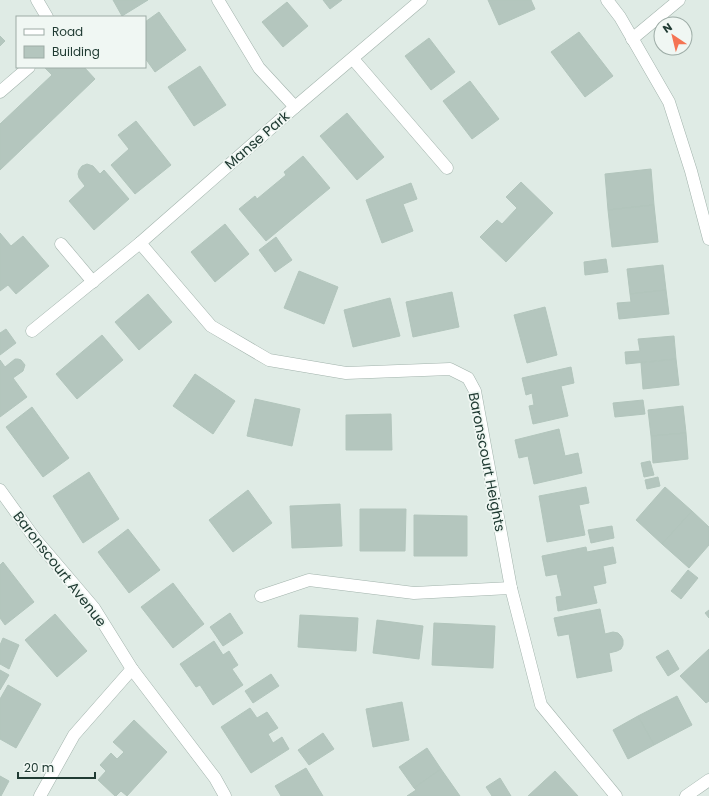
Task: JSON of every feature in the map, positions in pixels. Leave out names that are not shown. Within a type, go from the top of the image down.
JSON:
[{"type":"street","points":[[37,0],[46,16]]},
{"type":"street","points":[[218,0],[259,68],[296,107]]},
{"type":"street","name":"Manse Park","points":[[32,331],[140,243],[421,0]]},
{"type":"street","points":[[607,0],[620,17],[669,102],[706,218],[709,239]]},
{"type":"street","points":[[632,39],[679,0]]},
{"type":"street","points":[[352,59],[447,168]]},
{"type":"street","points":[[0,92],[28,68]]},
{"type":"street","name":"Baronscourt Heights","points":[[140,243],[211,326],[269,360],[346,373],[450,369],[468,378],[475,391],[511,588],[541,705],[616,796]]},
{"type":"street","points":[[61,244],[93,282]]},
{"type":"street","name":"Baronscourt Avenue","points":[[0,490],[36,540],[94,608],[132,669],[215,778],[225,796]]},
{"type":"street","points":[[261,596],[309,580],[414,593],[511,588]]},
{"type":"street","points":[[40,796],[74,735],[132,669]]},
{"type":"street","points":[[686,796],[709,780]]},
{"type":"building","points":[[113,0],[148,0],[122,16]]},
{"type":"building","points":[[323,0],[342,0],[330,9]]},
{"type":"building","points":[[488,0],[531,0],[535,9],[499,25]]},
{"type":"building","points":[[287,2],[308,26],[283,47],[262,22]]},
{"type":"building","points":[[159,12],[186,50],[155,72],[146,59],[146,21]]},
{"type":"building","points":[[579,32],[613,76],[585,97],[551,52]]},
{"type":"building","points":[[0,36],[5,41],[0,46]]},
{"type":"building","points":[[429,38],[455,72],[431,90],[405,56]]},
{"type":"building","points":[[200,66],[226,105],[194,126],[168,87]]},
{"type":"building","points":[[45,68],[85,68],[95,79],[0,170],[0,124],[52,75]]},
{"type":"building","points":[[470,81],[499,119],[472,139],[443,101]]},
{"type":"building","points":[[347,113],[384,157],[357,180],[320,136]]},
{"type":"building","points":[[136,121],[171,165],[135,194],[111,165],[129,149],[118,135]]},
{"type":"building","points":[[303,156],[330,188],[266,241],[239,209],[255,196],[257,199],[286,175],[284,172]]},
{"type":"building","points":[[87,164],[93,166],[100,174],[104,170],[129,199],[94,230],[69,201],[85,186],[78,174],[82,166]]},
{"type":"building","points":[[651,169],[654,205],[608,210],[605,174]]},
{"type":"building","points":[[521,182],[553,213],[506,262],[480,237],[497,220],[502,224],[517,208],[506,197]]},
{"type":"building","points":[[411,183],[417,199],[403,204],[413,231],[382,243],[366,200]]},
{"type":"building","points":[[654,205],[658,242],[612,247],[608,210]]},
{"type":"building","points":[[225,224],[249,254],[215,282],[191,252]]},
{"type":"building","points":[[0,233],[11,246],[23,236],[49,266],[16,294],[8,285],[0,291]]},
{"type":"building","points":[[276,237],[292,260],[275,272],[259,250]]},
{"type":"building","points":[[606,259],[608,272],[585,275],[584,262]]},
{"type":"building","points":[[663,265],[666,290],[630,294],[627,269]]},
{"type":"building","points":[[299,271],[338,287],[324,324],[284,308]]},
{"type":"building","points":[[666,290],[669,314],[619,319],[617,303],[631,302],[630,294]]},
{"type":"building","points":[[452,292],[459,327],[413,337],[406,302]]},
{"type":"building","points":[[148,294],[172,322],[139,350],[115,322]]},
{"type":"building","points":[[390,298],[400,336],[353,347],[344,310]]},
{"type":"building","points":[[545,307],[557,355],[527,363],[514,315]]},
{"type":"building","points":[[6,329],[16,343],[0,355],[0,333]]},
{"type":"building","points":[[102,335],[123,360],[77,399],[56,374]]},
{"type":"building","points":[[674,336],[676,359],[626,364],[625,352],[640,351],[638,339]]},
{"type":"building","points":[[15,359],[21,360],[25,365],[23,371],[13,378],[27,397],[0,417],[0,360],[5,367]]},
{"type":"building","points":[[676,359],[679,385],[643,389],[641,363]]},
{"type":"building","points":[[571,367],[574,383],[561,386],[568,416],[533,424],[529,406],[534,405],[532,393],[526,395],[522,378]]},
{"type":"building","points":[[195,374],[235,401],[213,434],[173,406]]},
{"type":"building","points":[[255,399],[300,409],[292,446],[247,436]]},
{"type":"building","points":[[643,400],[645,414],[615,417],[613,403]]},
{"type":"building","points":[[683,406],[686,433],[651,436],[648,410]]},
{"type":"building","points":[[32,407],[69,458],[43,477],[6,427]]},
{"type":"building","points":[[391,414],[392,450],[346,450],[346,415]]},
{"type":"building","points":[[559,429],[565,456],[578,453],[582,473],[534,484],[528,456],[519,458],[515,440]]},
{"type":"building","points":[[686,433],[688,459],[653,463],[651,436]]},
{"type":"building","points":[[650,461],[654,475],[644,477],[641,463]]},
{"type":"building","points":[[89,472],[119,519],[83,543],[53,496]]},
{"type":"building","points":[[658,477],[660,486],[647,489],[645,480]]},
{"type":"building","points":[[586,487],[589,503],[579,505],[585,535],[547,542],[539,496]]},
{"type":"building","points":[[665,487],[692,511],[662,544],[636,520]]},
{"type":"building","points":[[248,490],[272,523],[233,552],[209,520]]},
{"type":"building","points":[[340,504],[342,546],[292,548],[290,506]]},
{"type":"building","points":[[360,509],[406,509],[405,551],[360,551]]},
{"type":"building","points":[[692,511],[709,527],[709,545],[689,568],[662,544]]},
{"type":"building","points":[[414,515],[467,516],[467,556],[414,556]]},
{"type":"building","points":[[612,526],[614,538],[591,543],[588,530]]},
{"type":"building","points":[[128,529],[160,570],[129,593],[98,552]]},
{"type":"building","points":[[586,547],[587,552],[613,547],[616,563],[603,566],[606,583],[593,586],[597,603],[558,611],[556,597],[562,596],[557,574],[546,576],[542,556]]},
{"type":"building","points":[[3,562],[34,602],[5,625],[0,618],[0,565]]},
{"type":"building","points":[[688,570],[698,578],[681,599],[671,591]]},
{"type":"building","points":[[173,583],[204,624],[173,648],[141,607]]},
{"type":"building","points":[[600,609],[605,634],[613,632],[618,633],[623,640],[623,645],[621,649],[609,653],[612,671],[577,678],[569,634],[558,636],[554,618]]},
{"type":"building","points":[[709,610],[709,618],[705,613]]},
{"type":"building","points":[[230,613],[243,633],[223,646],[210,627]]},
{"type":"building","points":[[55,614],[87,651],[57,677],[25,640]]},
{"type":"building","points":[[300,615],[358,618],[356,651],[298,647]]},
{"type":"building","points":[[377,620],[423,626],[419,659],[373,653]]},
{"type":"building","points":[[434,623],[495,626],[493,668],[432,665]]},
{"type":"building","points":[[3,638],[19,645],[9,669],[0,664],[0,645]]},
{"type":"building","points":[[214,641],[223,655],[229,651],[238,665],[232,669],[243,685],[213,705],[200,685],[196,687],[180,664]]},
{"type":"building","points":[[709,649],[709,701],[706,703],[680,676]]},
{"type":"building","points":[[668,650],[679,669],[668,676],[656,657]]},
{"type":"building","points":[[0,670],[9,675],[0,690]]},
{"type":"building","points":[[271,674],[279,686],[253,703],[245,691]]},
{"type":"building","points":[[8,685],[41,704],[16,748],[0,739],[0,699]]},
{"type":"building","points":[[677,696],[692,725],[654,745],[638,716]]},
{"type":"building","points":[[402,702],[409,740],[373,747],[366,709]]},
{"type":"building","points":[[250,708],[257,718],[267,712],[278,728],[268,734],[273,743],[282,737],[289,749],[251,773],[221,727]]},
{"type":"building","points":[[638,716],[654,745],[628,759],[613,730]]},
{"type":"building","points":[[134,720],[167,752],[127,796],[121,791],[115,796],[98,780],[106,771],[100,765],[111,753],[117,759],[124,752],[113,742]]},
{"type":"building","points":[[323,733],[334,749],[309,765],[298,750]]},
{"type":"building","points":[[427,748],[441,769],[414,788],[399,767]]},
{"type":"building","points":[[306,768],[323,796],[281,796],[275,786]]},
{"type":"building","points":[[441,769],[460,796],[407,796],[416,790],[414,788]]},
{"type":"building","points":[[555,771],[578,796],[528,796]]},
{"type":"building","points":[[0,776],[9,781],[1,796],[0,796]]},
{"type":"building","points":[[500,778],[511,796],[492,796],[486,787]]}]
